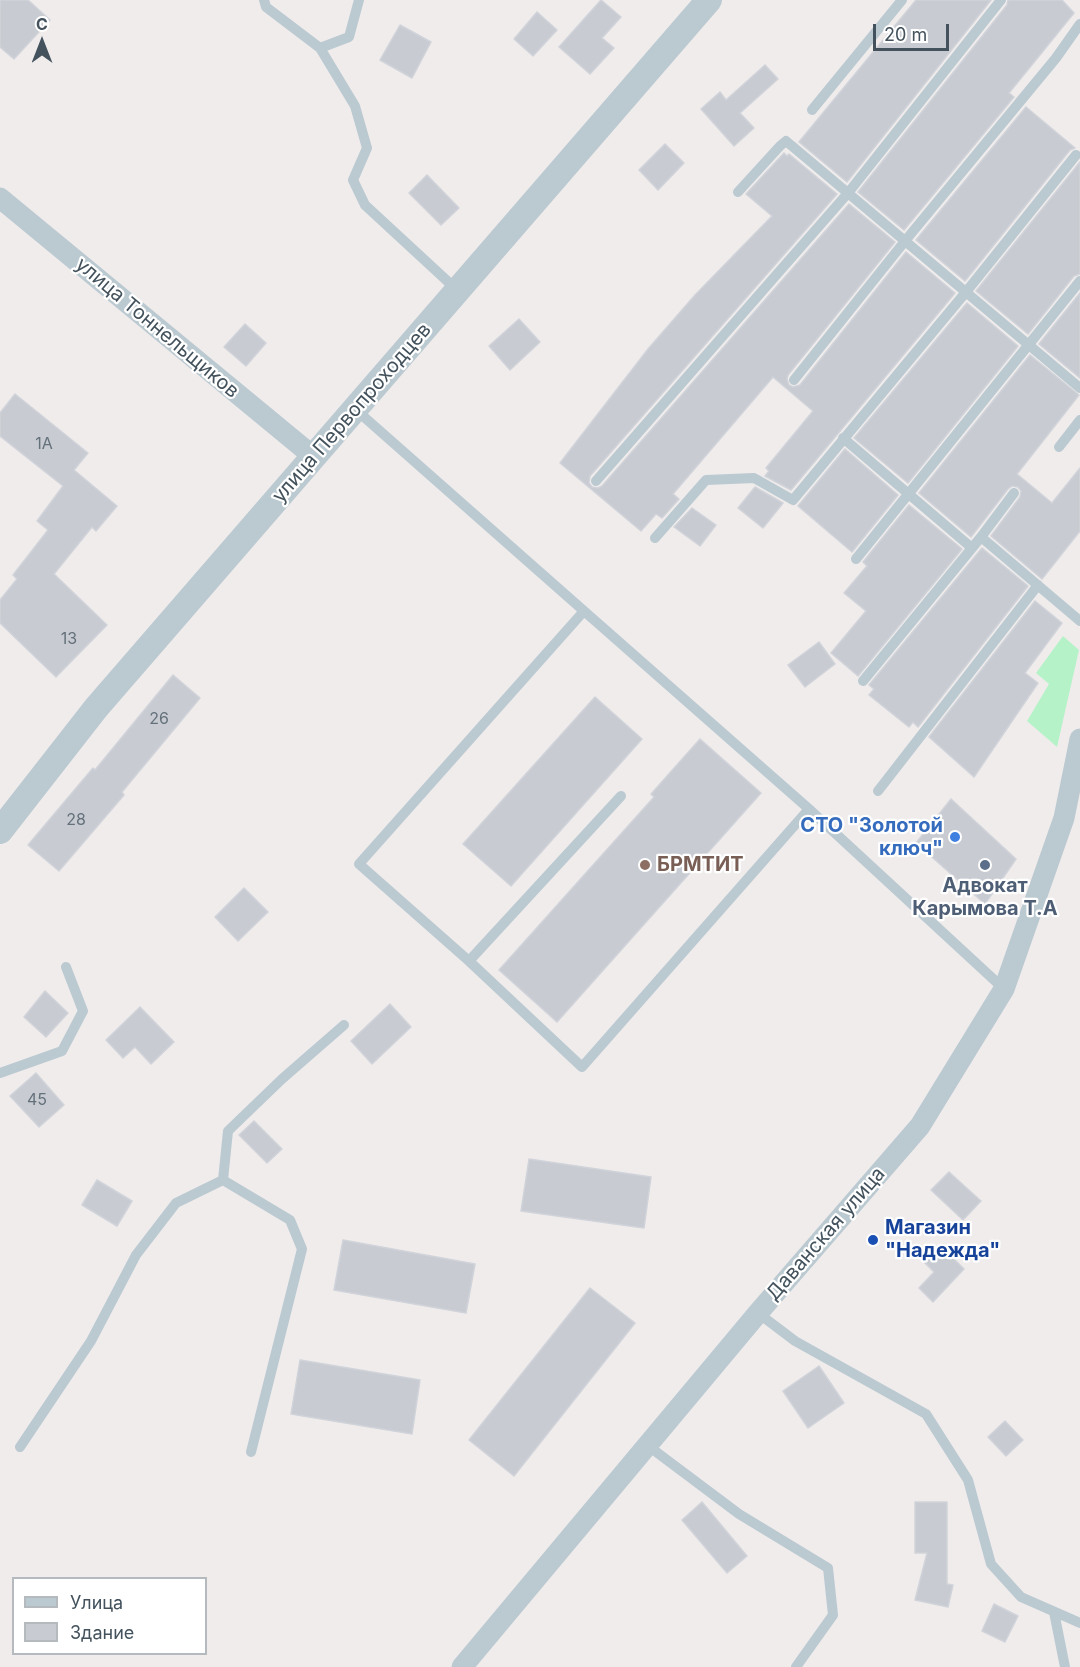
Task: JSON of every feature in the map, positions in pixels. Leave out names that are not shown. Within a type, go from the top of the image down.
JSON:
[{"type":"street","name":"улица Первопроходцев","points":[[0,831],[96,708],[709,0]]},
{"type":"street","name":"улица Тоннельщиков","points":[[0,198],[314,457]]},
{"type":"street","name":"Даванская улица","points":[[462,1667],[758,1313],[920,1126],[1004,989],[1064,818],[1080,739]]},
{"type":"lane","points":[[264,0],[266,7],[320,48],[355,106],[367,148],[353,180],[365,205],[458,291]]},
{"type":"lane","points":[[320,48],[349,37],[358,5],[347,0]]},
{"type":"lane","points":[[812,110],[902,0]]},
{"type":"lane","points":[[596,481],[848,193],[1001,0]]},
{"type":"lane","points":[[794,380],[1056,58],[1080,24]]},
{"type":"lane","points":[[738,192],[786,141],[1080,388]]},
{"type":"lane","points":[[656,538],[706,480],[754,478],[793,500],[966,292],[1076,154]]},
{"type":"lane","points":[[856,559],[1080,281]]},
{"type":"lane","points":[[355,409],[809,809],[1004,989]]},
{"type":"lane","points":[[1059,447],[1080,420]]},
{"type":"lane","points":[[843,438],[972,548]]},
{"type":"lane","points":[[863,681],[981,537],[1014,493]]},
{"type":"lane","points":[[981,537],[1080,621]]},
{"type":"lane","points":[[878,791],[1038,585]]},
{"type":"lane","points":[[584,611],[359,864],[469,961],[582,1067],[809,809]]},
{"type":"lane","points":[[469,961],[621,796]]},
{"type":"lane","points":[[0,1073],[62,1051],[83,1011],[66,967]]},
{"type":"lane","points":[[223,1180],[228,1131],[282,1079],[344,1026]]},
{"type":"lane","points":[[20,1447],[92,1341],[136,1256],[176,1203],[223,1180]]},
{"type":"lane","points":[[223,1180],[290,1220],[302,1250],[251,1452]]},
{"type":"lane","points":[[758,1313],[795,1341],[926,1414],[968,1480],[991,1564],[1021,1597],[1080,1623]]},
{"type":"lane","points":[[647,1445],[739,1515],[828,1568],[833,1615],[796,1667]]},
{"type":"lane","points":[[1054,1612],[1065,1667]]},
{"type":"green space","points":[[1063,636],[1079,650],[1057,747],[1027,721],[1049,684],[1036,673]]},
{"type":"building","points":[[0,0],[28,0],[50,20],[14,59],[0,47]]},
{"type":"building","points":[[601,0],[621,17],[602,38],[614,48],[590,74],[559,47]]},
{"type":"building","points":[[916,0],[991,0],[847,182],[799,142]]},
{"type":"building","points":[[1008,0],[1062,0],[1074,13],[1009,93],[1014,97],[904,230],[858,192],[1007,5]]},
{"type":"building","points":[[537,12],[557,30],[533,56],[514,39]]},
{"type":"building","points":[[400,25],[431,42],[412,78],[380,60]]},
{"type":"building","points":[[765,65],[778,79],[740,113],[754,128],[734,146],[701,109],[720,92],[726,100]]},
{"type":"building","points":[[1026,107],[1075,148],[1070,150],[965,281],[916,240]]},
{"type":"building","points":[[665,144],[684,163],[658,190],[639,170]]},
{"type":"building","points":[[784,153],[787,156],[789,154],[837,194],[590,476],[589,483],[592,487],[602,486],[849,204],[895,242],[788,375],[789,385],[793,387],[800,385],[906,252],[955,293],[791,490],[765,476],[769,471],[766,468],[813,411],[773,377],[673,494],[679,499],[662,518],[656,514],[641,531],[560,463],[648,349],[695,295],[772,216],[746,194]]},
{"type":"building","points":[[1080,162],[1080,274],[1074,276],[1028,334],[976,291]]},
{"type":"building","points":[[427,175],[459,208],[441,225],[409,193]]},
{"type":"building","points":[[1080,293],[1080,378],[1039,344]]},
{"type":"building","points":[[967,303],[1018,346],[908,483],[854,438]]},
{"type":"building","points":[[519,319],[540,342],[510,370],[489,346]]},
{"type":"building","points":[[245,324],[266,343],[246,366],[224,347]]},
{"type":"building","points":[[1030,355],[1079,395],[1017,474],[1052,503],[1080,468],[1080,531],[1042,579],[991,536],[1020,497],[1021,491],[1018,487],[1012,486],[1008,489],[971,537],[919,493]]},
{"type":"building","points":[[15,394],[88,453],[74,470],[117,506],[96,531],[92,527],[54,574],[107,625],[56,677],[0,623],[0,600],[17,579],[13,575],[48,530],[37,521],[63,486],[0,436],[0,413]]},
{"type":"building","points":[[845,449],[898,495],[852,552],[798,506]]},
{"type":"building","points":[[755,487],[783,503],[763,528],[738,508]]},
{"type":"building","points":[[909,505],[962,549],[858,676],[831,653],[866,611],[844,593],[867,566],[863,562]]},
{"type":"building","points":[[692,508],[716,525],[700,546],[674,527]]},
{"type":"building","points":[[982,548],[1028,586],[918,727],[913,722],[909,727],[869,695],[874,689],[869,685]]},
{"type":"building","points":[[1035,601],[1062,623],[1025,673],[1038,683],[974,777],[929,737]]},
{"type":"building","points":[[819,642],[835,664],[805,687],[788,665]]},
{"type":"building","points":[[173,675],[200,698],[122,792],[124,795],[59,871],[28,845],[93,768],[95,770]]},
{"type":"building","points":[[595,697],[642,739],[511,886],[463,844]]},
{"type":"building","name":"БРМТИТ","points":[[700,739],[761,793],[557,1022],[499,970],[654,797],[651,794]]},
{"type":"building","points":[[951,799],[1016,859],[985,904],[916,843]]},
{"type":"building","points":[[244,888],[268,912],[238,941],[215,917]]},
{"type":"building","points":[[45,991],[68,1013],[46,1037],[24,1017]]},
{"type":"building","points":[[390,1004],[411,1027],[372,1064],[351,1041]]},
{"type":"building","points":[[140,1007],[174,1042],[151,1064],[135,1047],[123,1058],[106,1040]]},
{"type":"building","points":[[36,1073],[64,1105],[39,1127],[10,1096]]},
{"type":"building","points":[[254,1121],[282,1149],[267,1163],[239,1135]]},
{"type":"building","points":[[529,1159],[651,1177],[644,1228],[521,1211]]},
{"type":"building","points":[[949,1172],[981,1201],[963,1220],[931,1190]]},
{"type":"building","points":[[97,1180],[132,1201],[117,1226],[82,1205]]},
{"type":"building","points":[[343,1240],[475,1264],[466,1313],[334,1290]]},
{"type":"building","points":[[941,1246],[964,1269],[933,1302],[919,1288],[934,1272],[925,1263]]},
{"type":"building","points":[[590,1288],[635,1323],[514,1476],[469,1440]]},
{"type":"building","points":[[300,1360],[420,1380],[412,1434],[291,1414]]},
{"type":"building","points":[[819,1366],[844,1403],[808,1428],[783,1391]]},
{"type":"building","points":[[1005,1421],[1023,1440],[1006,1456],[988,1437]]},
{"type":"building","points":[[702,1502],[747,1556],[727,1573],[682,1520]]},
{"type":"building","points":[[915,1502],[947,1502],[947,1584],[953,1585],[948,1607],[915,1600],[927,1553],[915,1553]]},
{"type":"building","points":[[994,1604],[1018,1616],[1005,1642],[982,1631]]},
{"type":"place","name":"СТО \"Золотой ключ\"","points":[[955,837]]},
{"type":"place","name":"БРМТИТ","points":[[645,865]]},
{"type":"place","name":"Адвокат Карымова Т.А","points":[[985,865]]},
{"type":"place","name":"Магазин \"Надежда\"","points":[[873,1240]]}]
